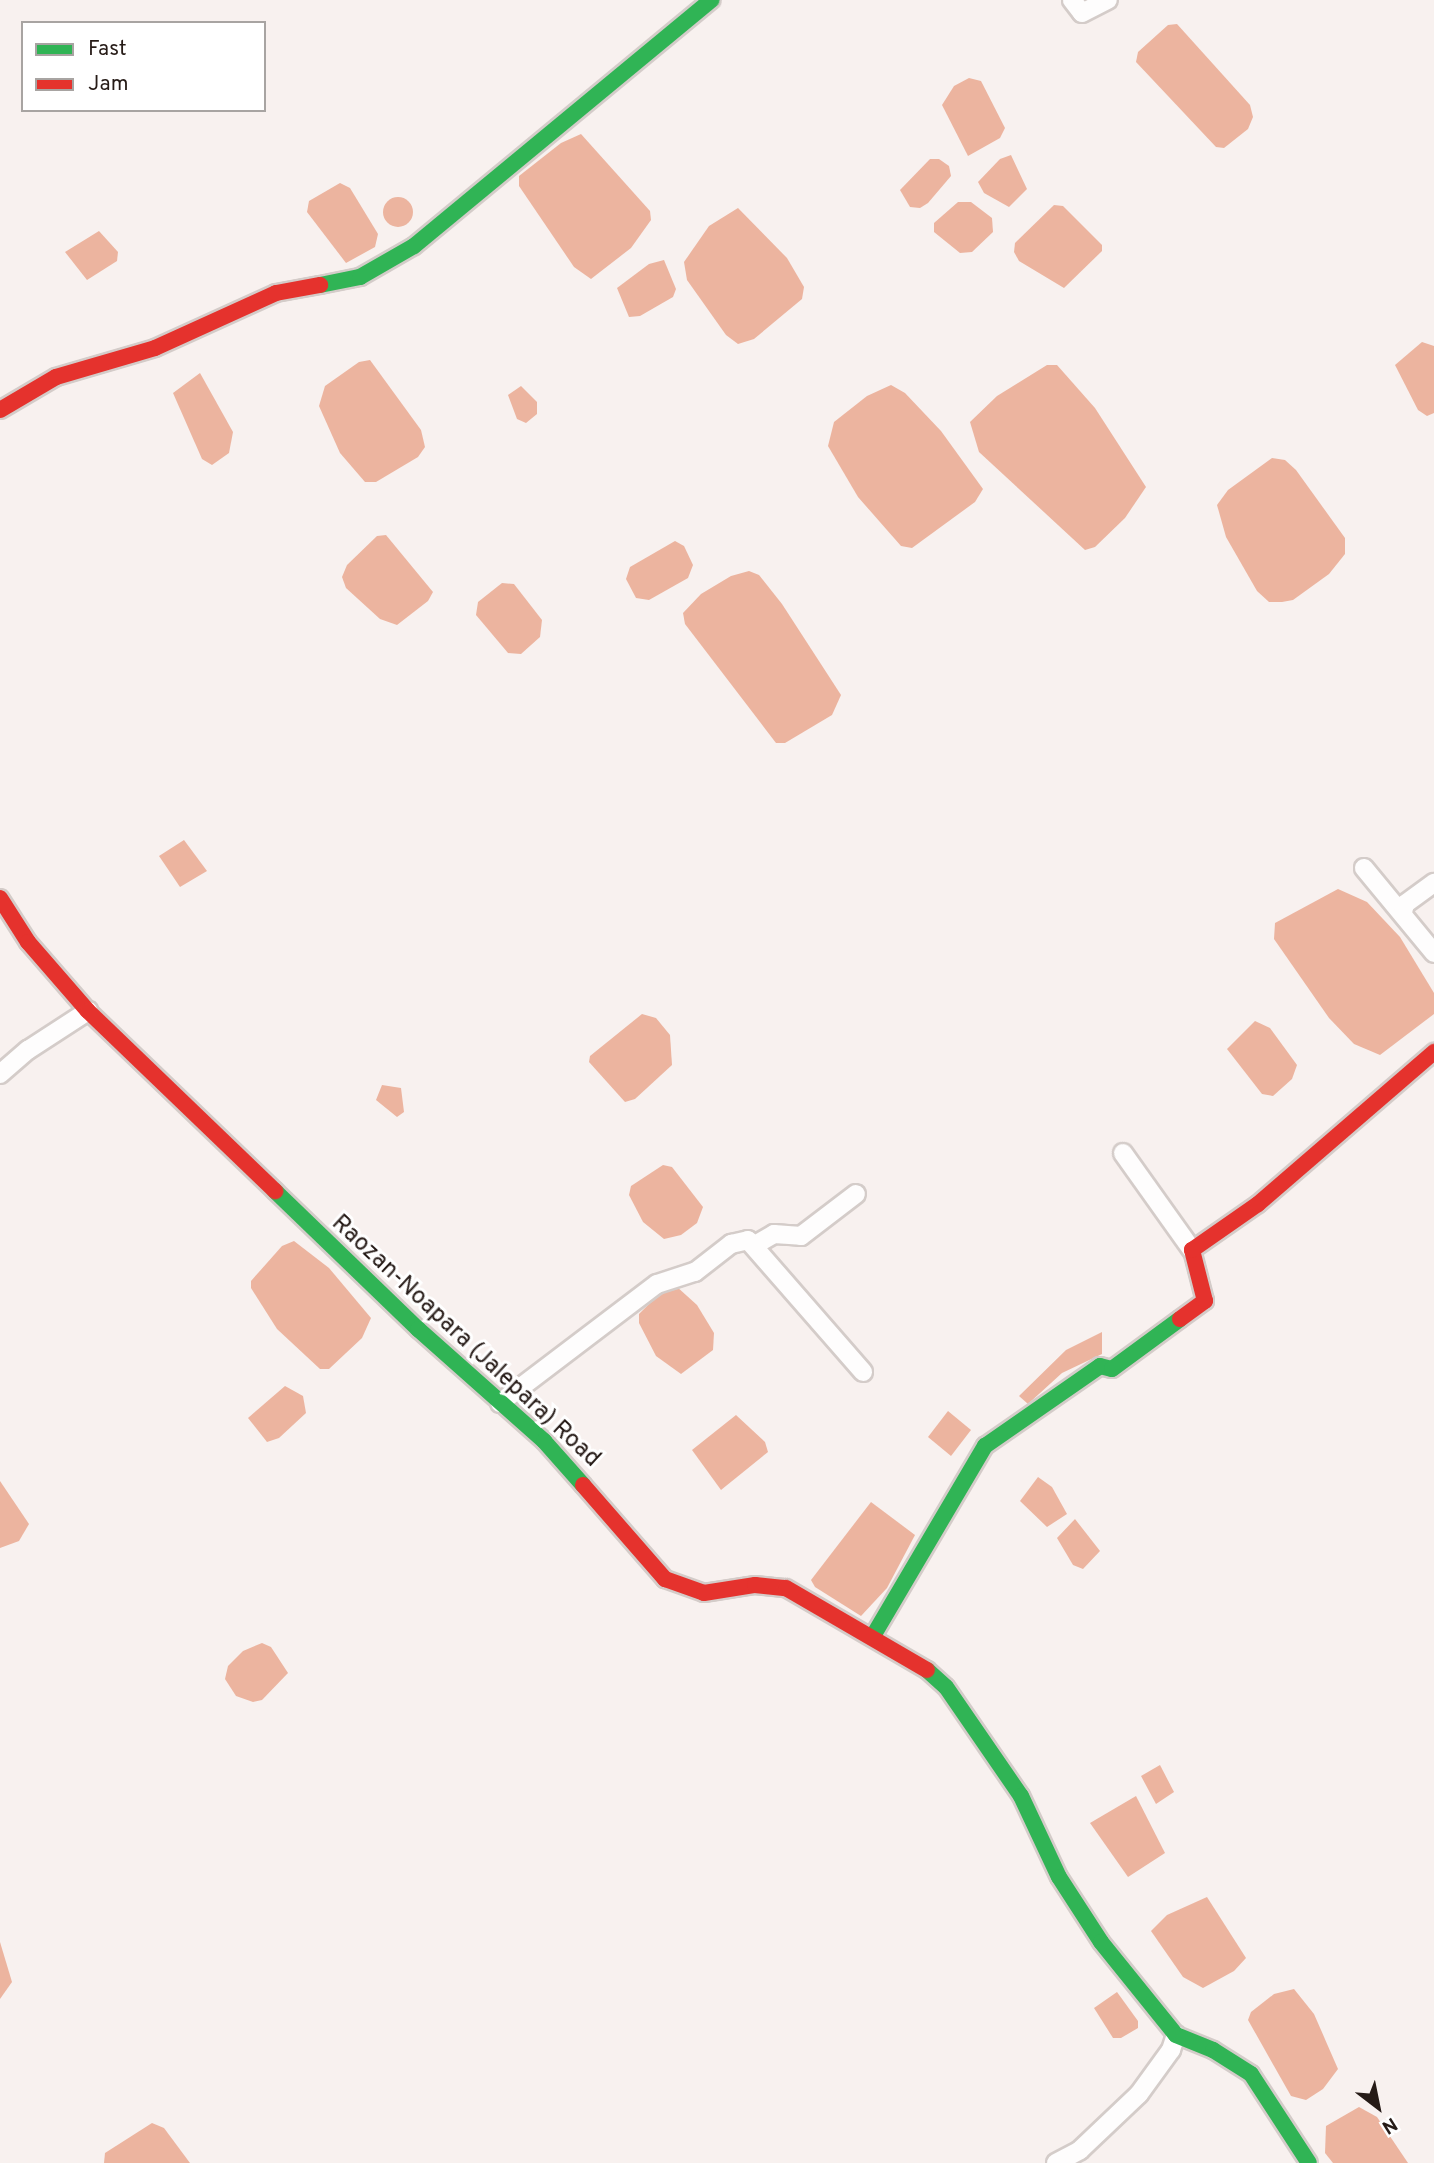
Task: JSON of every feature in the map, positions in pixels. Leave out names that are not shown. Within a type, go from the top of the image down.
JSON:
[{"type":"main road","points":[[0,410],[56,377],[155,348],[276,293],[360,277],[414,246],[483,192],[711,0]]},
{"type":"main road","name":"Raozan-Noapara (Jalepara) Road","points":[[0,898],[28,942],[88,1011],[337,1252],[544,1441],[674,1585],[704,1593],[755,1585],[786,1588],[921,1664],[957,1700],[1021,1796],[1072,1899],[1176,2035]]},
{"type":"main road","points":[[873,1636],[985,1446],[1100,1366],[1112,1369],[1205,1301],[1192,1250],[1258,1204],[1434,1052]]},
{"type":"main road","points":[[1176,2035],[1213,2050],[1251,2074],[1309,2163]]},
{"type":"street","points":[[1072,0],[1082,13],[1108,0]]},
{"type":"street","points":[[1364,868],[1403,912],[1434,953]]},
{"type":"street","points":[[1403,912],[1405,904],[1434,883]]},
{"type":"street","points":[[0,1074],[28,1050],[88,1011]]},
{"type":"street","points":[[1123,1153],[1192,1250]]},
{"type":"street","points":[[755,1245],[774,1234],[801,1236],[856,1194]]},
{"type":"street","points":[[500,1403],[657,1284],[695,1272],[731,1244],[748,1240],[863,1372]]},
{"type":"street","points":[[1056,2163],[1080,2150],[1139,2094],[1171,2050],[1176,2035]]},
{"type":"shaded area","points":[[1177,24],[1250,105],[1253,117],[1248,129],[1224,148],[1216,147],[1136,62],[1138,52],[1168,25]]},
{"type":"shaded area","points":[[969,78],[981,81],[1005,128],[1000,138],[968,156],[942,105],[954,86]]},
{"type":"shaded area","points":[[581,134],[650,211],[651,220],[631,248],[591,279],[574,267],[519,186],[519,176],[561,143]]},
{"type":"shaded area","points":[[1011,155],[1027,189],[1009,207],[984,193],[978,182],[1000,159]]},
{"type":"shaded area","points":[[930,159],[939,159],[949,166],[951,176],[928,203],[920,208],[910,207],[900,190]]},
{"type":"shaded area","points":[[340,183],[350,188],[378,234],[375,247],[346,263],[307,212],[309,201]]},
{"type":"shaded area","points":[[398,197],[409,201],[413,212],[409,223],[398,227],[387,223],[383,212],[387,201]]},
{"type":"shaded area","points":[[958,202],[971,202],[992,218],[993,232],[972,252],[960,253],[934,232],[934,223]]},
{"type":"shaded area","points":[[1054,205],[1063,206],[1102,245],[1102,251],[1064,288],[1019,261],[1014,252],[1015,243]]},
{"type":"shaded area","points":[[738,208],[787,258],[804,287],[802,299],[754,339],[738,344],[726,335],[687,280],[684,262],[709,226]]},
{"type":"shaded area","points":[[99,231],[118,252],[117,261],[87,280],[65,252]]},
{"type":"shaded area","points":[[664,260],[676,289],[673,297],[640,316],[629,317],[617,288],[649,264]]},
{"type":"shaded area","points":[[1422,342],[1434,346],[1434,413],[1427,416],[1418,410],[1395,365]]},
{"type":"shaded area","points":[[370,360],[421,430],[425,447],[418,457],[376,482],[365,482],[340,453],[319,406],[325,386],[359,362]]},
{"type":"shaded area","points":[[1047,365],[1057,365],[1095,408],[1146,487],[1125,518],[1095,547],[1085,550],[979,452],[970,422],[997,396]]},
{"type":"shaded area","points":[[200,373],[233,432],[229,453],[212,465],[202,459],[173,393]]},
{"type":"shaded area","points":[[891,385],[905,393],[941,431],[983,489],[975,502],[912,548],[901,546],[858,497],[828,446],[834,422],[867,396]]},
{"type":"shaded area","points":[[521,386],[537,402],[537,414],[526,423],[517,419],[508,395]]},
{"type":"shaded area","points":[[1272,458],[1285,460],[1296,470],[1345,538],[1345,554],[1329,574],[1293,600],[1282,602],[1269,602],[1257,591],[1226,537],[1217,505],[1228,490]]},
{"type":"shaded area","points":[[386,535],[433,592],[428,601],[397,625],[380,619],[346,588],[342,577],[347,565],[377,536]]},
{"type":"shaded area","points":[[675,541],[684,546],[693,565],[688,578],[649,600],[636,598],[626,579],[630,567]]},
{"type":"shaded area","points":[[749,571],[759,575],[782,604],[841,695],[832,715],[785,743],[776,743],[685,624],[683,613],[701,594],[731,576]]},
{"type":"shaded area","points":[[502,583],[514,584],[542,620],[540,637],[521,654],[508,653],[476,615],[478,602]]},
{"type":"shaded area","points":[[184,840],[207,871],[180,887],[159,856]]},
{"type":"shaded area","points":[[1338,889],[1367,902],[1400,937],[1434,993],[1434,1014],[1380,1055],[1354,1044],[1329,1018],[1274,939],[1275,923]]},
{"type":"shaded area","points":[[642,1014],[656,1018],[670,1035],[672,1065],[635,1099],[625,1102],[589,1062],[590,1056]]},
{"type":"shaded area","points":[[1255,1021],[1270,1028],[1297,1065],[1292,1079],[1273,1096],[1262,1094],[1227,1049]]},
{"type":"shaded area","points":[[382,1085],[401,1088],[404,1112],[397,1117],[376,1100]]},
{"type":"shaded area","points":[[663,1165],[672,1167],[703,1207],[697,1223],[681,1235],[664,1239],[643,1222],[629,1195],[631,1186]]},
{"type":"shaded area","points":[[294,1241],[329,1268],[371,1318],[362,1338],[329,1369],[320,1369],[277,1329],[251,1288],[251,1281],[282,1246]]},
{"type":"shaded area","points":[[676,1286],[697,1305],[714,1333],[713,1350],[681,1374],[656,1356],[639,1323],[639,1314],[658,1295]]},
{"type":"shaded area","points":[[1102,1332],[1102,1354],[1062,1373],[1028,1404],[1019,1396],[1066,1350]]},
{"type":"shaded area","points":[[285,1386],[303,1396],[306,1413],[279,1438],[267,1442],[248,1418]]},
{"type":"shaded area","points":[[948,1411],[971,1430],[951,1456],[928,1437]]},
{"type":"shaded area","points":[[736,1415],[765,1442],[768,1452],[721,1490],[692,1450]]},
{"type":"shaded area","points":[[1038,1477],[1052,1487],[1067,1514],[1047,1527],[1020,1501]]},
{"type":"shaded area","points":[[0,1481],[29,1524],[19,1541],[0,1548]]},
{"type":"shaded area","points":[[871,1502],[915,1535],[887,1588],[861,1616],[815,1587],[811,1580]]},
{"type":"shaded area","points":[[1075,1519],[1100,1551],[1083,1569],[1073,1565],[1057,1538]]},
{"type":"shaded area","points":[[262,1643],[271,1647],[288,1673],[262,1700],[253,1702],[236,1696],[225,1679],[228,1666],[243,1651]]},
{"type":"shaded area","points":[[1160,1765],[1174,1792],[1156,1804],[1141,1776]]},
{"type":"shaded area","points":[[1136,1796],[1165,1853],[1128,1877],[1090,1823]]},
{"type":"shaded area","points":[[1207,1897],[1246,1958],[1234,1971],[1203,1988],[1183,1977],[1151,1931],[1167,1915]]},
{"type":"shaded area","points":[[0,1942],[12,1982],[0,1999]]},
{"type":"shaded area","points":[[1294,1989],[1314,2014],[1338,2069],[1323,2089],[1306,2100],[1291,2096],[1248,2020],[1251,2012],[1274,1994]]},
{"type":"shaded area","points":[[1117,1992],[1138,2021],[1138,2028],[1121,2038],[1113,2038],[1094,2008]]},
{"type":"shaded area","points":[[1359,2107],[1377,2117],[1408,2163],[1333,2163],[1325,2153],[1326,2126]]},
{"type":"shaded area","points":[[152,2123],[164,2128],[190,2163],[104,2163],[105,2153]]},
{"type":"traffic: fast","points":[[320,285],[360,277],[414,246],[711,0]]},
{"type":"traffic: fast","points":[[275,1191],[418,1329],[544,1441],[583,1485]]},
{"type":"traffic: fast","points":[[873,1636],[985,1446],[1100,1366],[1112,1369],[1180,1319]]},
{"type":"traffic: fast","points":[[927,1670],[946,1687],[1021,1796],[1059,1877],[1101,1942],[1176,2035],[1213,2050],[1251,2074],[1309,2163]]},
{"type":"traffic: jam","points":[[0,410],[56,377],[155,348],[276,293],[320,285]]},
{"type":"traffic: jam","points":[[0,898],[28,942],[88,1011],[275,1191]]},
{"type":"traffic: jam","points":[[1180,1319],[1205,1301],[1192,1250],[1258,1204],[1434,1052]]},
{"type":"traffic: jam","points":[[583,1485],[665,1579],[704,1593],[755,1585],[786,1588],[927,1670]]}]
